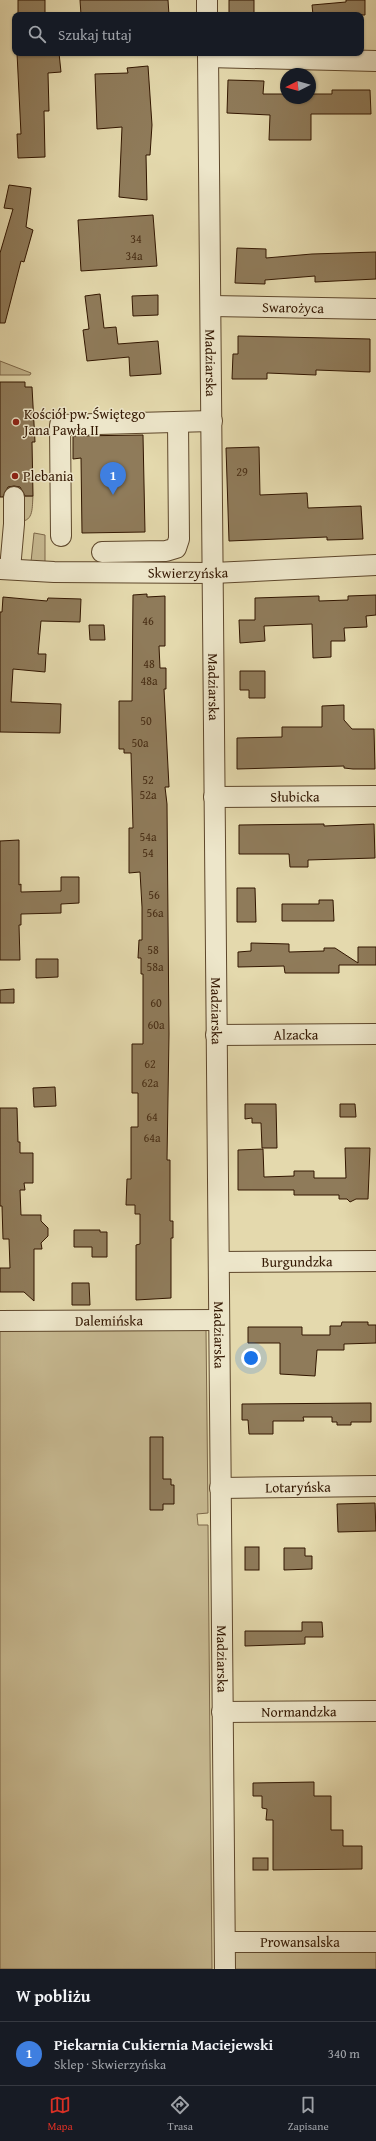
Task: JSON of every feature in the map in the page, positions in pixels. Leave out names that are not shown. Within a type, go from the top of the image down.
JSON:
[{"type":"street","points":[[207,0],[207,12]]},
{"type":"street","name":"Madziarska","points":[[208,56],[219,1262],[218,1320],[225,1969]]},
{"type":"street","points":[[236,56],[376,61]]},
{"type":"street","name":"Swarożyca","points":[[211,306],[376,309]]},
{"type":"street","points":[[61,536],[60,425],[212,421]]},
{"type":"street","points":[[102,552],[166,551],[176,548],[179,539],[178,422]]},
{"type":"street","points":[[5,569],[14,524],[14,497]]},
{"type":"street","name":"Skwierzyńska","points":[[5,569],[213,574],[376,565]]},
{"type":"street","name":"Słubicka","points":[[214,796],[376,796]]},
{"type":"street","name":"Alzacka","points":[[216,1035],[376,1034]]},
{"type":"street","name":"Burgundzka","points":[[219,1262],[376,1261]]},
{"type":"street","name":"Dalemińska","points":[[0,1321],[218,1320]]},
{"type":"street","name":"Lotaryńska","points":[[220,1488],[376,1486]]},
{"type":"street","name":"Normandzka","points":[[222,1712],[376,1711]]},
{"type":"street","name":"Prowansalska","points":[[225,1942],[376,1942]]},
{"type":"shaded area","points":[[0,361],[31,373],[30,375],[0,375]]},
{"type":"shaded area","points":[[20,496],[33,496],[31,513],[25,521],[20,521]]},
{"type":"shaded area","points":[[34,533],[45,535],[45,564],[31,562]]},
{"type":"shaded area","points":[[206,1329],[208,1513],[197,1514],[198,1525],[208,1525],[212,1969],[0,1969],[0,1330]]},
{"type":"shaded area","points":[[376,1945],[376,1969],[227,1969],[226,1947]]},
{"type":"building","points":[[18,0],[45,0],[45,12],[18,12]]},
{"type":"building","points":[[80,0],[168,0],[169,12],[81,12]]},
{"type":"building","points":[[229,0],[254,0],[254,12],[229,12]]},
{"type":"building","points":[[346,0],[365,0],[365,15],[364,12],[313,12],[312,5],[346,2]]},
{"type":"building","points":[[17,56],[59,56],[61,72],[48,73],[49,111],[44,111],[45,157],[18,158],[17,134],[21,134]]},
{"type":"building","points":[[148,66],[152,125],[150,155],[146,155],[147,200],[119,197],[122,127],[97,129],[95,74],[128,73],[127,68]]},
{"type":"building","points":[[228,80],[264,81],[263,94],[280,94],[280,104],[316,104],[316,94],[332,94],[332,90],[370,90],[371,114],[311,114],[311,140],[269,140],[270,115],[227,113]]},
{"type":"building","points":[[9,185],[31,188],[26,227],[33,230],[24,262],[21,261],[5,323],[0,323],[0,253],[13,209],[4,208]]},
{"type":"building","points":[[153,215],[157,266],[81,271],[78,220]]},
{"type":"building","points":[[237,248],[266,249],[266,258],[312,254],[376,252],[376,279],[315,282],[315,276],[265,280],[265,284],[235,283]]},
{"type":"building","points":[[100,294],[104,328],[116,327],[118,344],[158,341],[161,374],[130,376],[129,357],[87,361],[83,330],[89,329],[85,296]]},
{"type":"building","points":[[158,295],[158,315],[133,316],[132,296]]},
{"type":"building","points":[[238,336],[370,339],[370,372],[316,370],[316,375],[267,373],[267,379],[232,379],[233,354],[238,354]]},
{"type":"building","name":"Kościół pw. Świętego Jana Pawła II","points":[[0,382],[25,382],[25,387],[32,387],[35,442],[32,442],[33,496],[25,496],[20,487],[14,486],[8,487],[3,497],[0,497]]},
{"type":"building","points":[[143,435],[145,532],[82,533],[81,458],[73,459],[73,436]]},
{"type":"building","points":[[259,447],[260,495],[307,493],[308,508],[361,506],[363,539],[327,540],[327,537],[229,541],[226,448]]},
{"type":"building","points":[[147,594],[147,597],[165,596],[165,646],[159,646],[160,668],[166,668],[166,689],[164,689],[169,787],[165,787],[167,804],[169,1034],[167,1160],[170,1160],[170,1221],[173,1221],[173,1238],[171,1238],[171,1298],[136,1300],[136,1245],[140,1244],[140,1214],[135,1214],[135,1205],[126,1205],[127,1179],[131,1179],[131,1127],[138,1127],[138,1093],[132,1093],[132,1044],[143,1044],[143,974],[141,974],[141,958],[138,958],[139,940],[142,940],[142,907],[140,872],[129,873],[129,828],[133,828],[131,753],[124,753],[124,749],[119,749],[119,701],[132,701],[133,595]]},
{"type":"building","points":[[376,595],[376,615],[366,616],[367,627],[344,628],[345,641],[331,641],[331,657],[313,658],[312,624],[264,626],[265,641],[240,643],[239,620],[255,620],[255,598],[319,596],[319,601],[348,600],[348,596]]},
{"type":"building","points":[[3,597],[47,601],[48,598],[81,599],[80,622],[41,621],[38,654],[46,654],[45,672],[13,669],[11,702],[61,704],[60,733],[0,732],[0,612],[2,612]]},
{"type":"building","points":[[89,625],[104,625],[105,640],[90,640]]},
{"type":"building","points":[[240,671],[265,671],[265,698],[249,698],[249,690],[240,690]]},
{"type":"building","points":[[344,705],[344,720],[352,729],[374,729],[375,769],[353,769],[344,768],[344,766],[237,769],[237,738],[282,737],[282,727],[322,727],[322,706]]},
{"type":"building","points":[[324,824],[324,826],[374,824],[375,858],[308,860],[308,867],[290,867],[289,854],[239,854],[239,825]]},
{"type":"building","points":[[19,840],[19,885],[21,884],[21,892],[61,891],[61,877],[79,877],[79,903],[61,904],[61,913],[21,914],[21,925],[19,925],[20,960],[0,960],[0,841]]},
{"type":"building","points":[[237,888],[255,888],[256,922],[237,922]]},
{"type":"building","points":[[319,900],[333,900],[334,921],[282,921],[282,904],[319,904]]},
{"type":"building","points":[[251,943],[289,944],[289,952],[324,951],[324,948],[335,948],[358,963],[358,947],[376,947],[376,965],[339,965],[339,973],[285,973],[284,966],[238,967],[238,952],[251,951]]},
{"type":"building","points":[[36,959],[58,959],[58,977],[36,978]]},
{"type":"building","points":[[14,989],[14,1003],[0,1003],[0,990]]},
{"type":"building","points":[[55,1087],[56,1106],[34,1107],[33,1088]]},
{"type":"building","points":[[245,1104],[276,1104],[277,1148],[262,1148],[261,1123],[252,1123],[252,1118],[245,1119]]},
{"type":"building","points":[[340,1104],[355,1104],[356,1117],[340,1117]]},
{"type":"building","points":[[0,1108],[17,1108],[18,1142],[20,1142],[20,1153],[33,1153],[33,1183],[24,1183],[25,1190],[20,1190],[21,1215],[41,1215],[41,1221],[48,1228],[48,1236],[41,1243],[42,1249],[34,1249],[34,1301],[24,1292],[0,1292],[0,1268],[10,1268],[9,1239],[3,1239],[2,1206],[0,1206]]},
{"type":"building","points":[[345,1148],[370,1148],[368,1199],[356,1199],[350,1202],[347,1199],[339,1199],[339,1195],[294,1195],[294,1190],[238,1190],[238,1150],[263,1149],[264,1177],[294,1176],[294,1171],[314,1171],[314,1178],[346,1178]]},
{"type":"building","points":[[74,1230],[100,1230],[100,1232],[107,1232],[107,1257],[92,1257],[92,1247],[74,1247]]},
{"type":"building","points":[[72,1283],[89,1283],[90,1305],[72,1305]]},
{"type":"building","points":[[342,1322],[368,1322],[368,1325],[376,1325],[376,1343],[344,1344],[344,1350],[317,1350],[315,1376],[280,1374],[280,1343],[248,1343],[248,1327],[302,1327],[302,1335],[330,1335],[330,1326],[341,1326]]},
{"type":"building","points":[[371,1403],[371,1422],[351,1422],[351,1425],[337,1425],[337,1422],[332,1422],[332,1417],[303,1417],[304,1421],[273,1421],[273,1434],[249,1434],[248,1420],[242,1420],[242,1404]]},
{"type":"building","points":[[150,1437],[163,1437],[163,1479],[171,1479],[171,1485],[174,1485],[174,1504],[163,1504],[163,1510],[150,1510]]},
{"type":"building","points":[[375,1503],[376,1531],[338,1532],[337,1504]]},
{"type":"building","points":[[245,1547],[259,1547],[259,1570],[245,1570]]},
{"type":"building","points":[[284,1548],[305,1548],[305,1556],[312,1556],[312,1569],[284,1570]]},
{"type":"building","points":[[302,1622],[322,1622],[323,1637],[305,1637],[305,1644],[245,1646],[245,1631],[302,1631]]},
{"type":"building","points":[[314,1782],[314,1796],[331,1796],[331,1830],[343,1830],[343,1846],[362,1846],[362,1869],[273,1870],[273,1820],[266,1820],[267,1809],[262,1808],[262,1796],[253,1796],[253,1783]]},
{"type":"building","points":[[253,1858],[268,1858],[268,1870],[253,1870]]},
{"type":"place","name":"Kościół pw. Świętego Jana Pawła II","points":[[16,422]]},
{"type":"place","name":"Plebania","points":[[15,476]]},
{"type":"place","name":"Piekarnia Cukiernia Maciejewski","points":[[113,495]]}]
